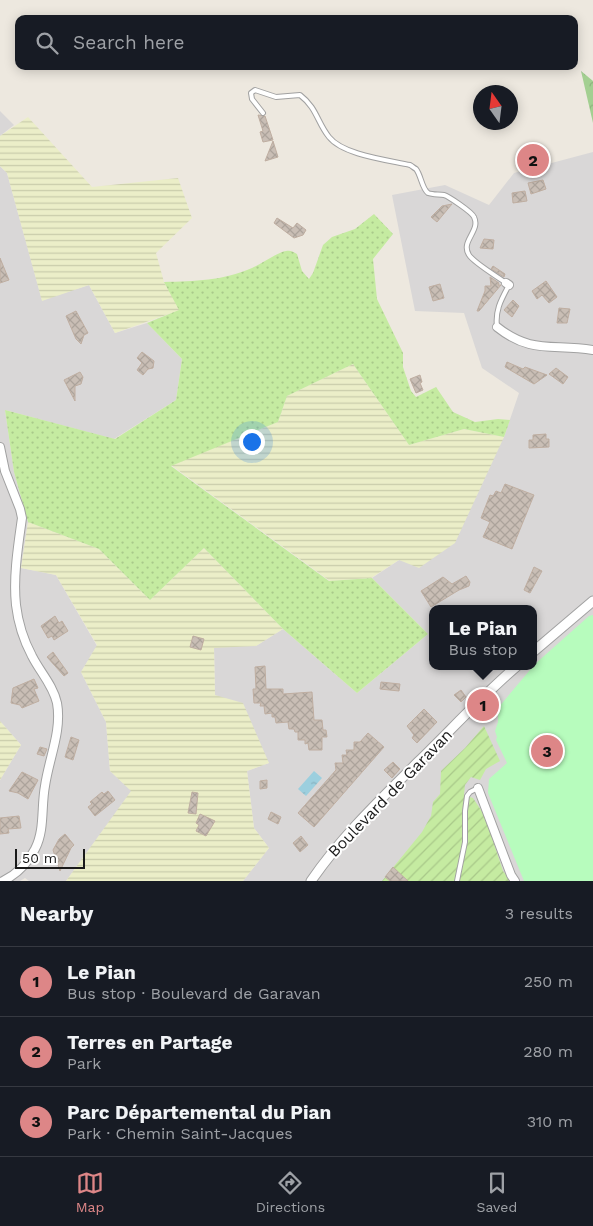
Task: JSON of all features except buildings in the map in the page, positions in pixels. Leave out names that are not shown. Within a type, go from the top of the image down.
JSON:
[{"type":"street","points":[[497,327],[525,343],[545,348],[582,348],[593,350]]},
{"type":"street","points":[[0,447],[5,471],[22,518],[16,606],[32,655],[51,687],[59,718],[45,786],[41,830],[36,847],[31,858],[3,881]]},
{"type":"street","points":[[537,649],[593,601]]},
{"type":"street","name":"Boulevard de Garavan","points":[[311,881],[356,824],[485,694],[512,670]]},
{"type":"street","points":[[478,788],[515,881]]},
{"type":"lane","points":[[263,113],[252,99],[251,94],[255,90],[276,97],[300,96],[314,108],[328,135],[335,143],[348,150],[410,165],[416,170],[426,191],[452,198],[456,204],[470,211],[475,218],[476,228],[468,241],[467,250],[470,257],[507,284],[499,302],[496,316],[497,327]]},
{"type":"lane","points":[[457,881],[466,842],[465,811],[467,796],[478,788]]},
{"type":"shaded area","points":[[0,111],[14,125],[0,136]]},
{"type":"shaded area","points":[[593,152],[593,881],[243,881],[269,848],[254,828],[247,771],[269,763],[215,695],[214,647],[256,646],[283,629],[357,693],[428,634],[372,578],[399,560],[504,437],[519,393],[482,368],[464,313],[415,311],[392,195],[445,185],[489,205],[514,173]]},
{"type":"shaded area","points":[[0,166],[7,173],[42,300],[89,285],[115,333],[147,323],[182,359],[176,400],[114,439],[5,410],[14,472],[28,522],[21,568],[56,575],[97,646],[81,672],[106,722],[110,771],[132,791],[66,881],[29,881],[25,878],[20,881],[0,881],[0,780],[21,745],[0,721]]},
{"type":"green space","points":[[581,71],[593,81],[593,123]]},
{"type":"green space","points":[[28,117],[92,187],[178,178],[192,218],[156,253],[164,282],[180,310],[115,333],[89,285],[42,301],[7,173],[0,166],[0,136]]},
{"type":"green space","points":[[374,214],[393,234],[373,259],[377,299],[403,353],[403,367],[411,391],[416,397],[436,387],[453,412],[475,422],[498,419],[510,420],[504,437],[464,429],[409,445],[353,364],[287,396],[278,422],[171,466],[329,581],[372,578],[428,634],[357,693],[283,629],[204,548],[150,600],[99,549],[28,522],[14,472],[5,410],[115,439],[176,400],[182,359],[147,323],[179,310],[164,282],[208,280],[230,276],[288,251],[297,254],[302,271],[309,279],[323,245],[332,237],[355,229]]},
{"type":"green space","points":[[353,364],[409,445],[464,429],[504,437],[455,543],[419,568],[399,560],[371,578],[330,581],[171,465],[278,422],[287,396]]},
{"type":"green space","points":[[28,522],[99,549],[150,600],[204,548],[283,629],[256,646],[214,648],[215,695],[243,703],[269,763],[247,771],[254,828],[269,848],[243,881],[66,881],[131,791],[110,771],[106,722],[81,672],[97,645],[56,575],[21,568]]},
{"type":"green space","points":[[593,615],[593,881],[524,881],[488,793],[489,779],[507,763],[496,740],[495,731],[498,722],[498,708],[530,670],[537,670],[537,662],[589,616]]},
{"type":"green space","points":[[0,721],[21,745],[0,780]]},
{"type":"green space","points":[[484,726],[500,761],[486,769],[480,780],[471,777],[465,785],[464,795],[473,798],[485,816],[503,871],[511,881],[382,881],[422,832],[431,816],[433,802],[440,794],[441,771]]},
{"type":"water","points":[[314,771],[322,778],[306,796],[298,789]]},
{"type":"place","name":"Terres en Partage","points":[[533,160]]},
{"type":"place","name":"Le Pian","points":[[483,705]]},
{"type":"place","name":"Parc Départemental du Pian","points":[[547,751]]}]
